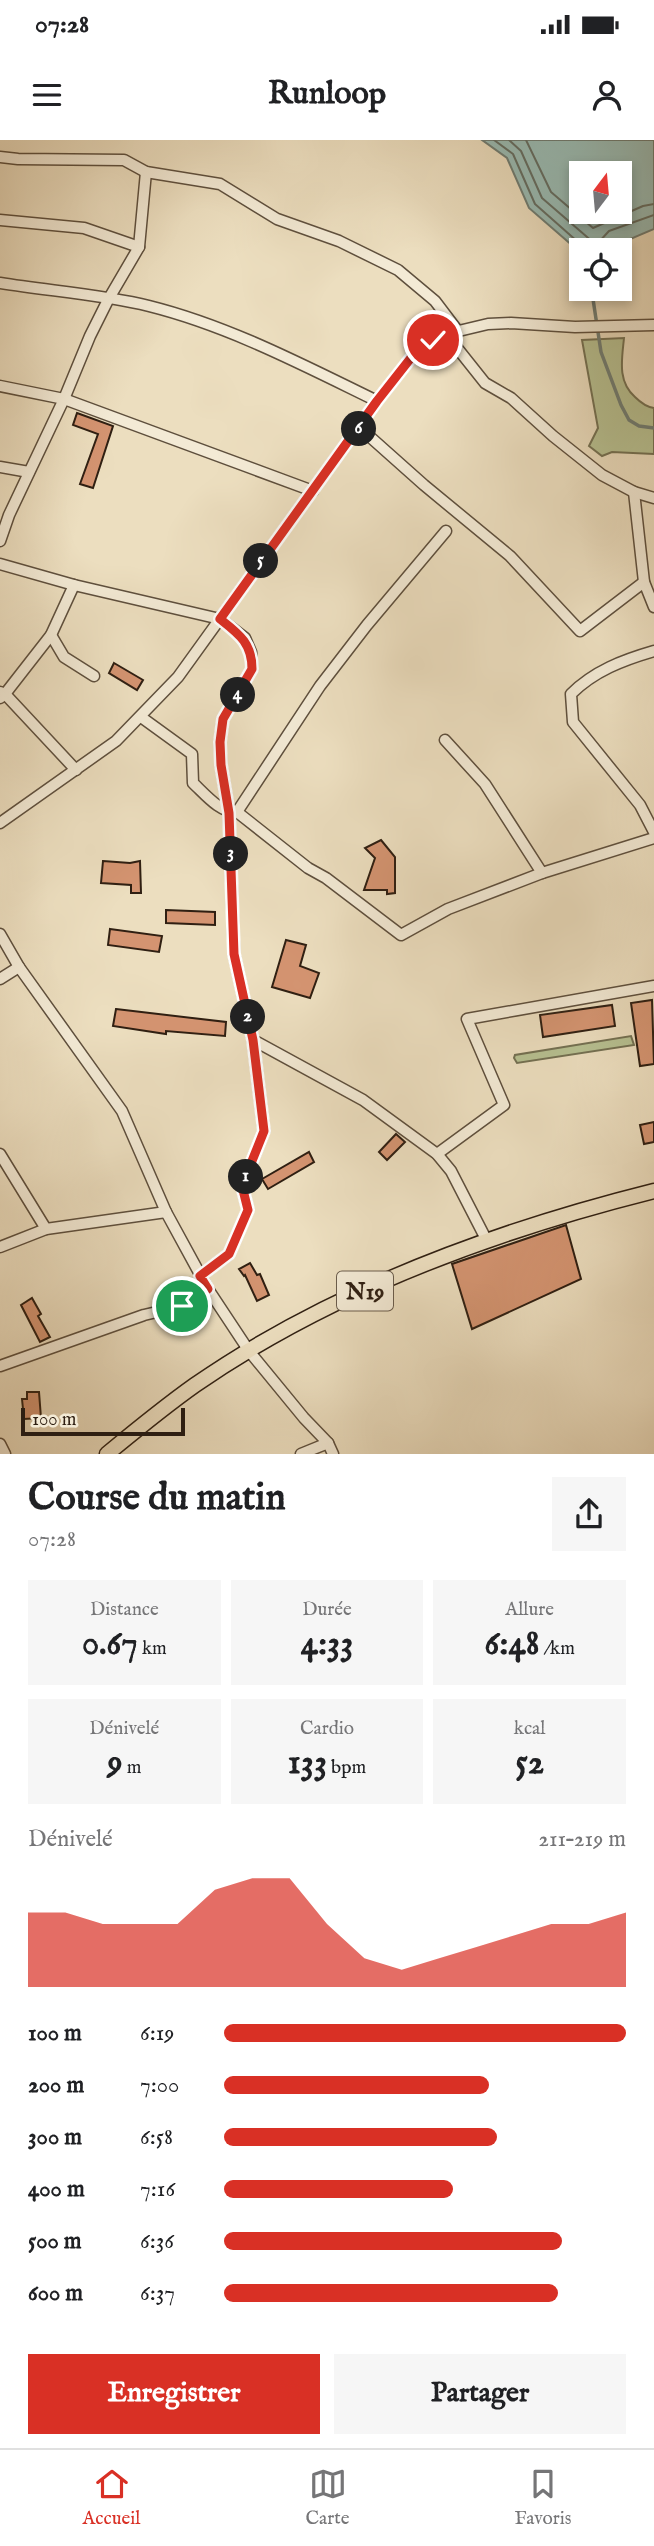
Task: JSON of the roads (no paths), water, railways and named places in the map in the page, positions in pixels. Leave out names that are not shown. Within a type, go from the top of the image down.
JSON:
[{"type":"main road","name":"N19","points":[[107,1454],[166,1406],[249,1351],[336,1304],[451,1253],[544,1220],[654,1191]]},
{"type":"street","points":[[0,157],[124,160],[146,172],[220,184],[277,219],[340,241],[398,270],[435,301],[451,332],[485,383],[511,398],[602,475],[634,492],[654,498]]},
{"type":"street","points":[[0,541],[9,515],[64,399],[90,336],[139,247],[146,172]]},
{"type":"street","points":[[0,220],[84,228],[139,247]]},
{"type":"street","points":[[0,283],[148,306],[209,325],[294,361],[377,401]]},
{"type":"street","points":[[0,823],[116,741],[178,677],[377,401],[414,354],[433,340],[451,332],[511,323],[575,327],[654,325]]},
{"type":"street","points":[[0,386],[64,399],[313,491]]},
{"type":"street","points":[[360,428],[510,556],[580,631],[644,582]]},
{"type":"street","points":[[0,467],[29,472]]},
{"type":"street","points":[[634,492],[644,582],[654,607]]},
{"type":"street","points":[[233,813],[320,686],[446,531]]},
{"type":"street","points":[[0,564],[74,585],[220,619],[245,638],[252,660],[252,669],[230,706],[222,727],[221,765],[233,813],[234,954],[253,1040],[264,1131],[242,1186],[248,1210],[229,1254],[200,1276]]},
{"type":"street","points":[[74,585],[51,635],[2,695],[76,769]]},
{"type":"street","points":[[51,635],[64,657],[94,676]]},
{"type":"street","points":[[654,651],[614,665],[584,681],[571,694],[573,722],[640,805],[654,832]]},
{"type":"street","points":[[141,717],[192,754],[193,783],[401,934],[448,909],[542,873],[654,838]]},
{"type":"street","points":[[445,740],[485,784],[542,873]]},
{"type":"street","points":[[0,934],[19,967],[122,1111],[166,1212],[208,1289],[249,1351],[328,1443],[333,1454]]},
{"type":"street","points":[[0,979],[19,967]]},
{"type":"street","points":[[437,1154],[504,1105],[467,1019],[654,986]]},
{"type":"street","points":[[253,1040],[363,1100],[437,1154],[451,1171],[486,1241]]},
{"type":"street","points":[[0,1154],[46,1229]]},
{"type":"street","points":[[0,1247],[46,1229],[166,1212]]},
{"type":"street","points":[[0,1366],[144,1315],[182,1306],[208,1289]]},
{"type":"street","points":[[301,1454],[328,1443]]},
{"type":"street","points":[[0,1444],[5,1454]]},
{"type":"water","points":[[482,140],[654,140],[654,229],[632,238],[569,238],[569,243],[529,208],[507,158]]},
{"type":"waterway","points":[[593,301],[601,352],[621,405],[629,420],[639,426],[654,428]]}]
